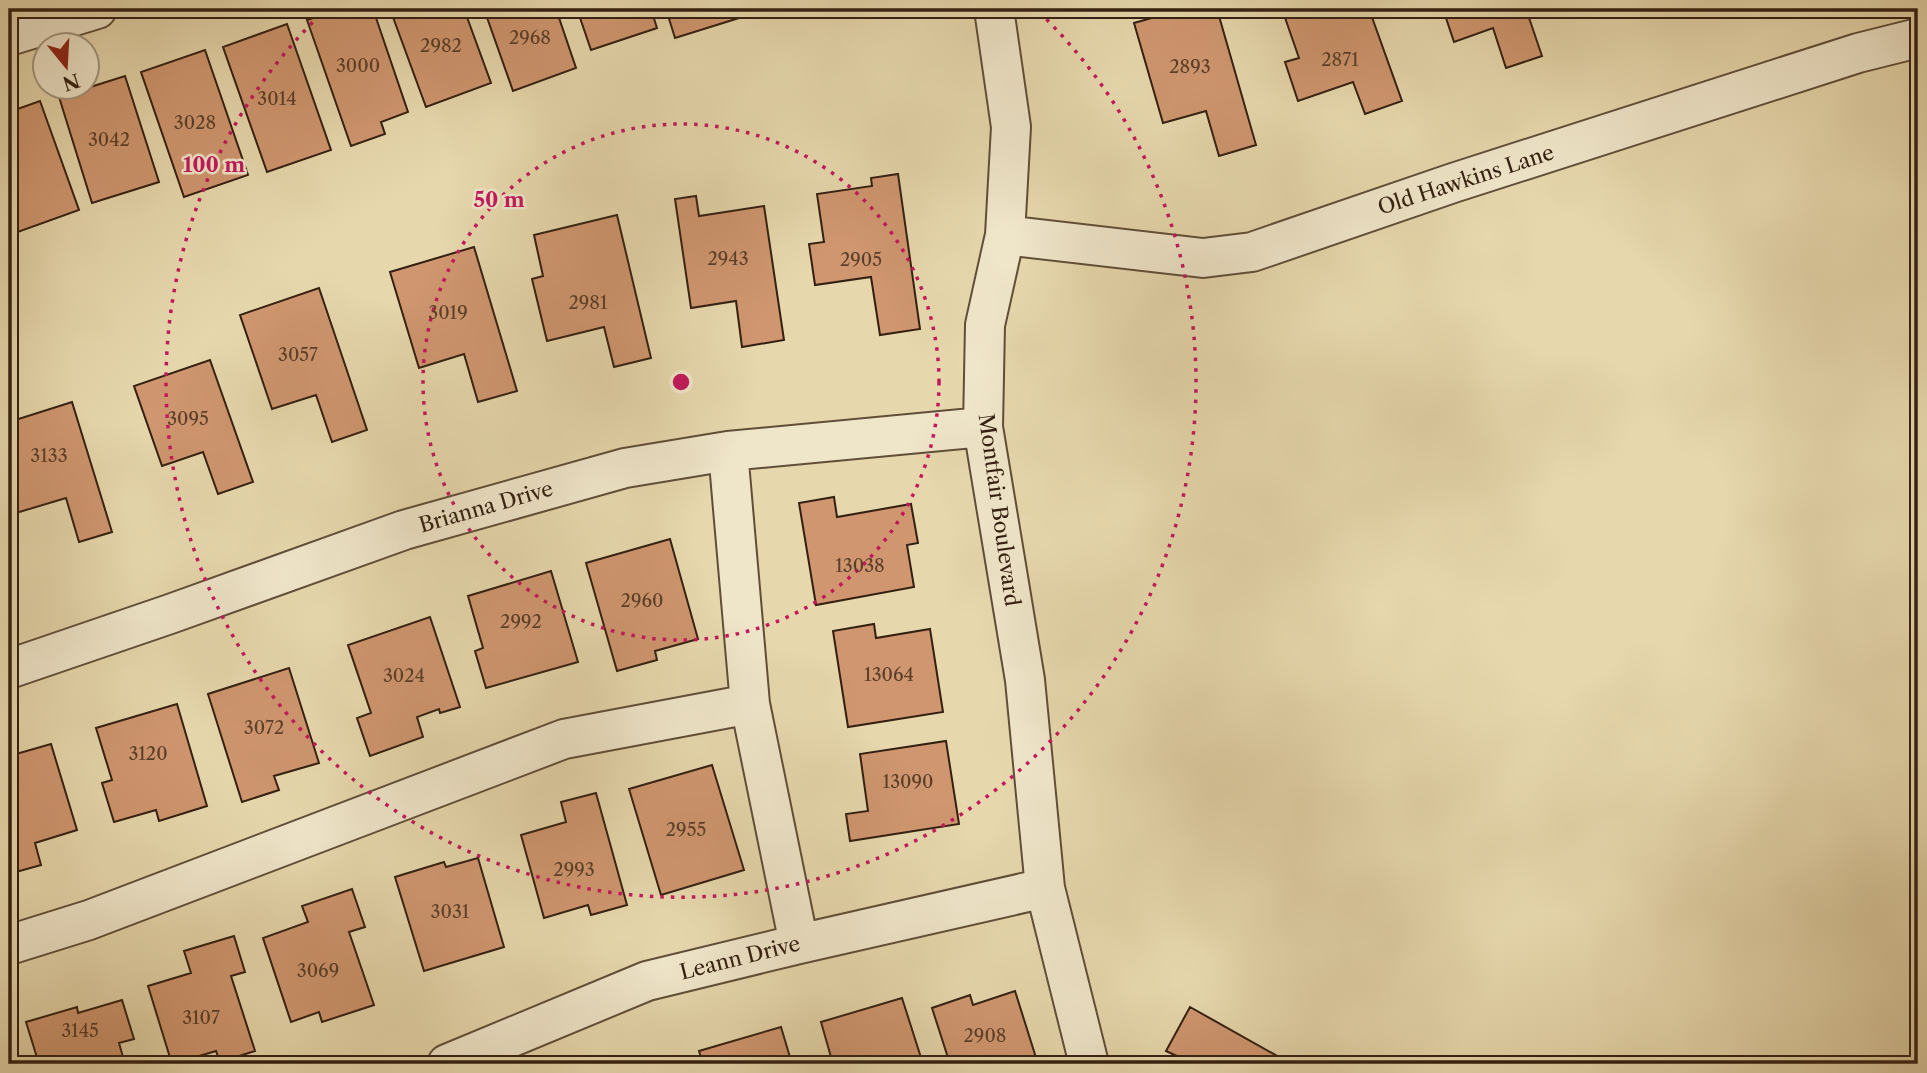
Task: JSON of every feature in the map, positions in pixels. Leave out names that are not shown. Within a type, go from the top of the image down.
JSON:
[{"type":"street","points":[[9,36],[97,9]]},
{"type":"street","name":"Montfair Boulevard","points":[[994,9],[1011,127],[1006,235],[985,325],[983,427],[1025,680],[1045,888],[1090,1064]]},
{"type":"street","name":"Old Hawkins Lane","points":[[1006,235],[1203,258],[1252,252],[1454,183],[1845,57],[1918,38]]},
{"type":"street","name":"Brianna Drive","points":[[9,669],[404,530],[625,468],[728,451],[983,427]]},
{"type":"street","points":[[728,451],[750,704],[799,944]]},
{"type":"street","points":[[9,945],[89,920],[564,739],[750,704]]},
{"type":"street","name":"Leann Drive","points":[[447,1064],[647,981],[1045,888]]},
{"type":"building","points":[[340,9],[373,9],[408,112],[381,122],[385,134],[351,146],[307,20]]},
{"type":"building","points":[[390,9],[464,9],[491,83],[426,107]]},
{"type":"building","points":[[484,9],[556,9],[576,68],[513,91]]},
{"type":"building","points":[[577,9],[651,9],[657,28],[591,50]]},
{"type":"building","points":[[666,9],[736,9],[739,18],[675,38]]},
{"type":"building","points":[[1183,9],[1217,9],[1256,145],[1219,156],[1206,111],[1163,123],[1134,23]]},
{"type":"building","points":[[1282,9],[1369,9],[1402,101],[1365,114],[1353,82],[1298,101],[1285,62],[1299,58]]},
{"type":"building","points":[[1443,9],[1526,9],[1542,56],[1506,68],[1493,28],[1454,42]]},
{"type":"building","points":[[287,24],[331,150],[267,172],[223,47]]},
{"type":"building","points":[[205,50],[248,175],[184,197],[141,72]]},
{"type":"building","points":[[125,76],[159,182],[92,203],[61,102],[102,102],[102,83]]},
{"type":"building","points":[[40,102],[79,210],[15,233],[9,217],[9,112]]},
{"type":"building","points":[[898,174],[920,329],[880,335],[871,277],[815,285],[809,244],[824,242],[817,194],[872,186],[871,178]]},
{"type":"building","points":[[696,196],[699,216],[764,206],[784,340],[742,347],[736,301],[691,308],[675,199]]},
{"type":"building","points":[[617,215],[651,358],[614,367],[604,327],[547,341],[532,279],[543,276],[534,235]]},
{"type":"building","points":[[474,247],[517,391],[478,402],[464,354],[419,368],[390,272]]},
{"type":"building","points":[[319,288],[367,430],[332,442],[316,395],[272,409],[240,315]]},
{"type":"building","points":[[210,360],[253,482],[218,494],[203,452],[162,466],[134,386]]},
{"type":"building","points":[[72,402],[112,532],[79,542],[66,498],[16,513],[9,489],[9,422]]},
{"type":"building","points":[[834,497],[837,517],[911,504],[918,543],[907,545],[914,587],[816,605],[799,503]]},
{"type":"building","points":[[670,539],[698,639],[655,651],[657,660],[617,671],[586,563]]},
{"type":"building","points":[[551,571],[578,662],[486,688],[475,651],[483,648],[468,596]]},
{"type":"building","points":[[430,617],[460,707],[440,713],[439,709],[417,717],[423,737],[370,756],[357,718],[371,713],[348,645]]},
{"type":"building","points":[[874,624],[876,638],[930,629],[943,712],[848,727],[833,631]]},
{"type":"building","points":[[289,668],[319,763],[274,776],[279,790],[242,802],[208,694]]},
{"type":"building","points":[[177,704],[207,806],[159,821],[156,810],[114,822],[102,783],[112,780],[96,728]]},
{"type":"building","points":[[946,741],[959,824],[850,841],[846,814],[868,811],[860,754]]},
{"type":"building","points":[[51,744],[77,830],[35,843],[41,865],[9,874],[9,756]]},
{"type":"building","points":[[712,765],[744,870],[661,895],[629,789]]},
{"type":"building","points":[[596,793],[627,905],[591,915],[588,905],[544,918],[521,835],[566,822],[561,802]]},
{"type":"building","points":[[478,858],[504,947],[424,971],[395,877],[444,862],[446,867]]},
{"type":"building","points":[[352,889],[365,927],[349,932],[374,1005],[322,1022],[319,1012],[291,1022],[263,938],[308,922],[302,906]]},
{"type":"building","points":[[234,936],[245,972],[231,976],[255,1051],[220,1062],[216,1051],[172,1064],[148,986],[191,973],[184,951]]},
{"type":"building","points":[[1015,991],[1038,1064],[950,1064],[932,1008],[970,995],[973,1005]]},
{"type":"building","points":[[902,998],[923,1064],[833,1064],[821,1022]]},
{"type":"building","points":[[122,1000],[134,1039],[119,1043],[125,1064],[39,1064],[26,1022],[77,1007],[78,1013]]},
{"type":"building","points":[[1190,1007],[1279,1057],[1275,1064],[1175,1064],[1179,1057],[1166,1051]]},
{"type":"building","points":[[781,1027],[792,1064],[703,1064],[699,1051]]}]
